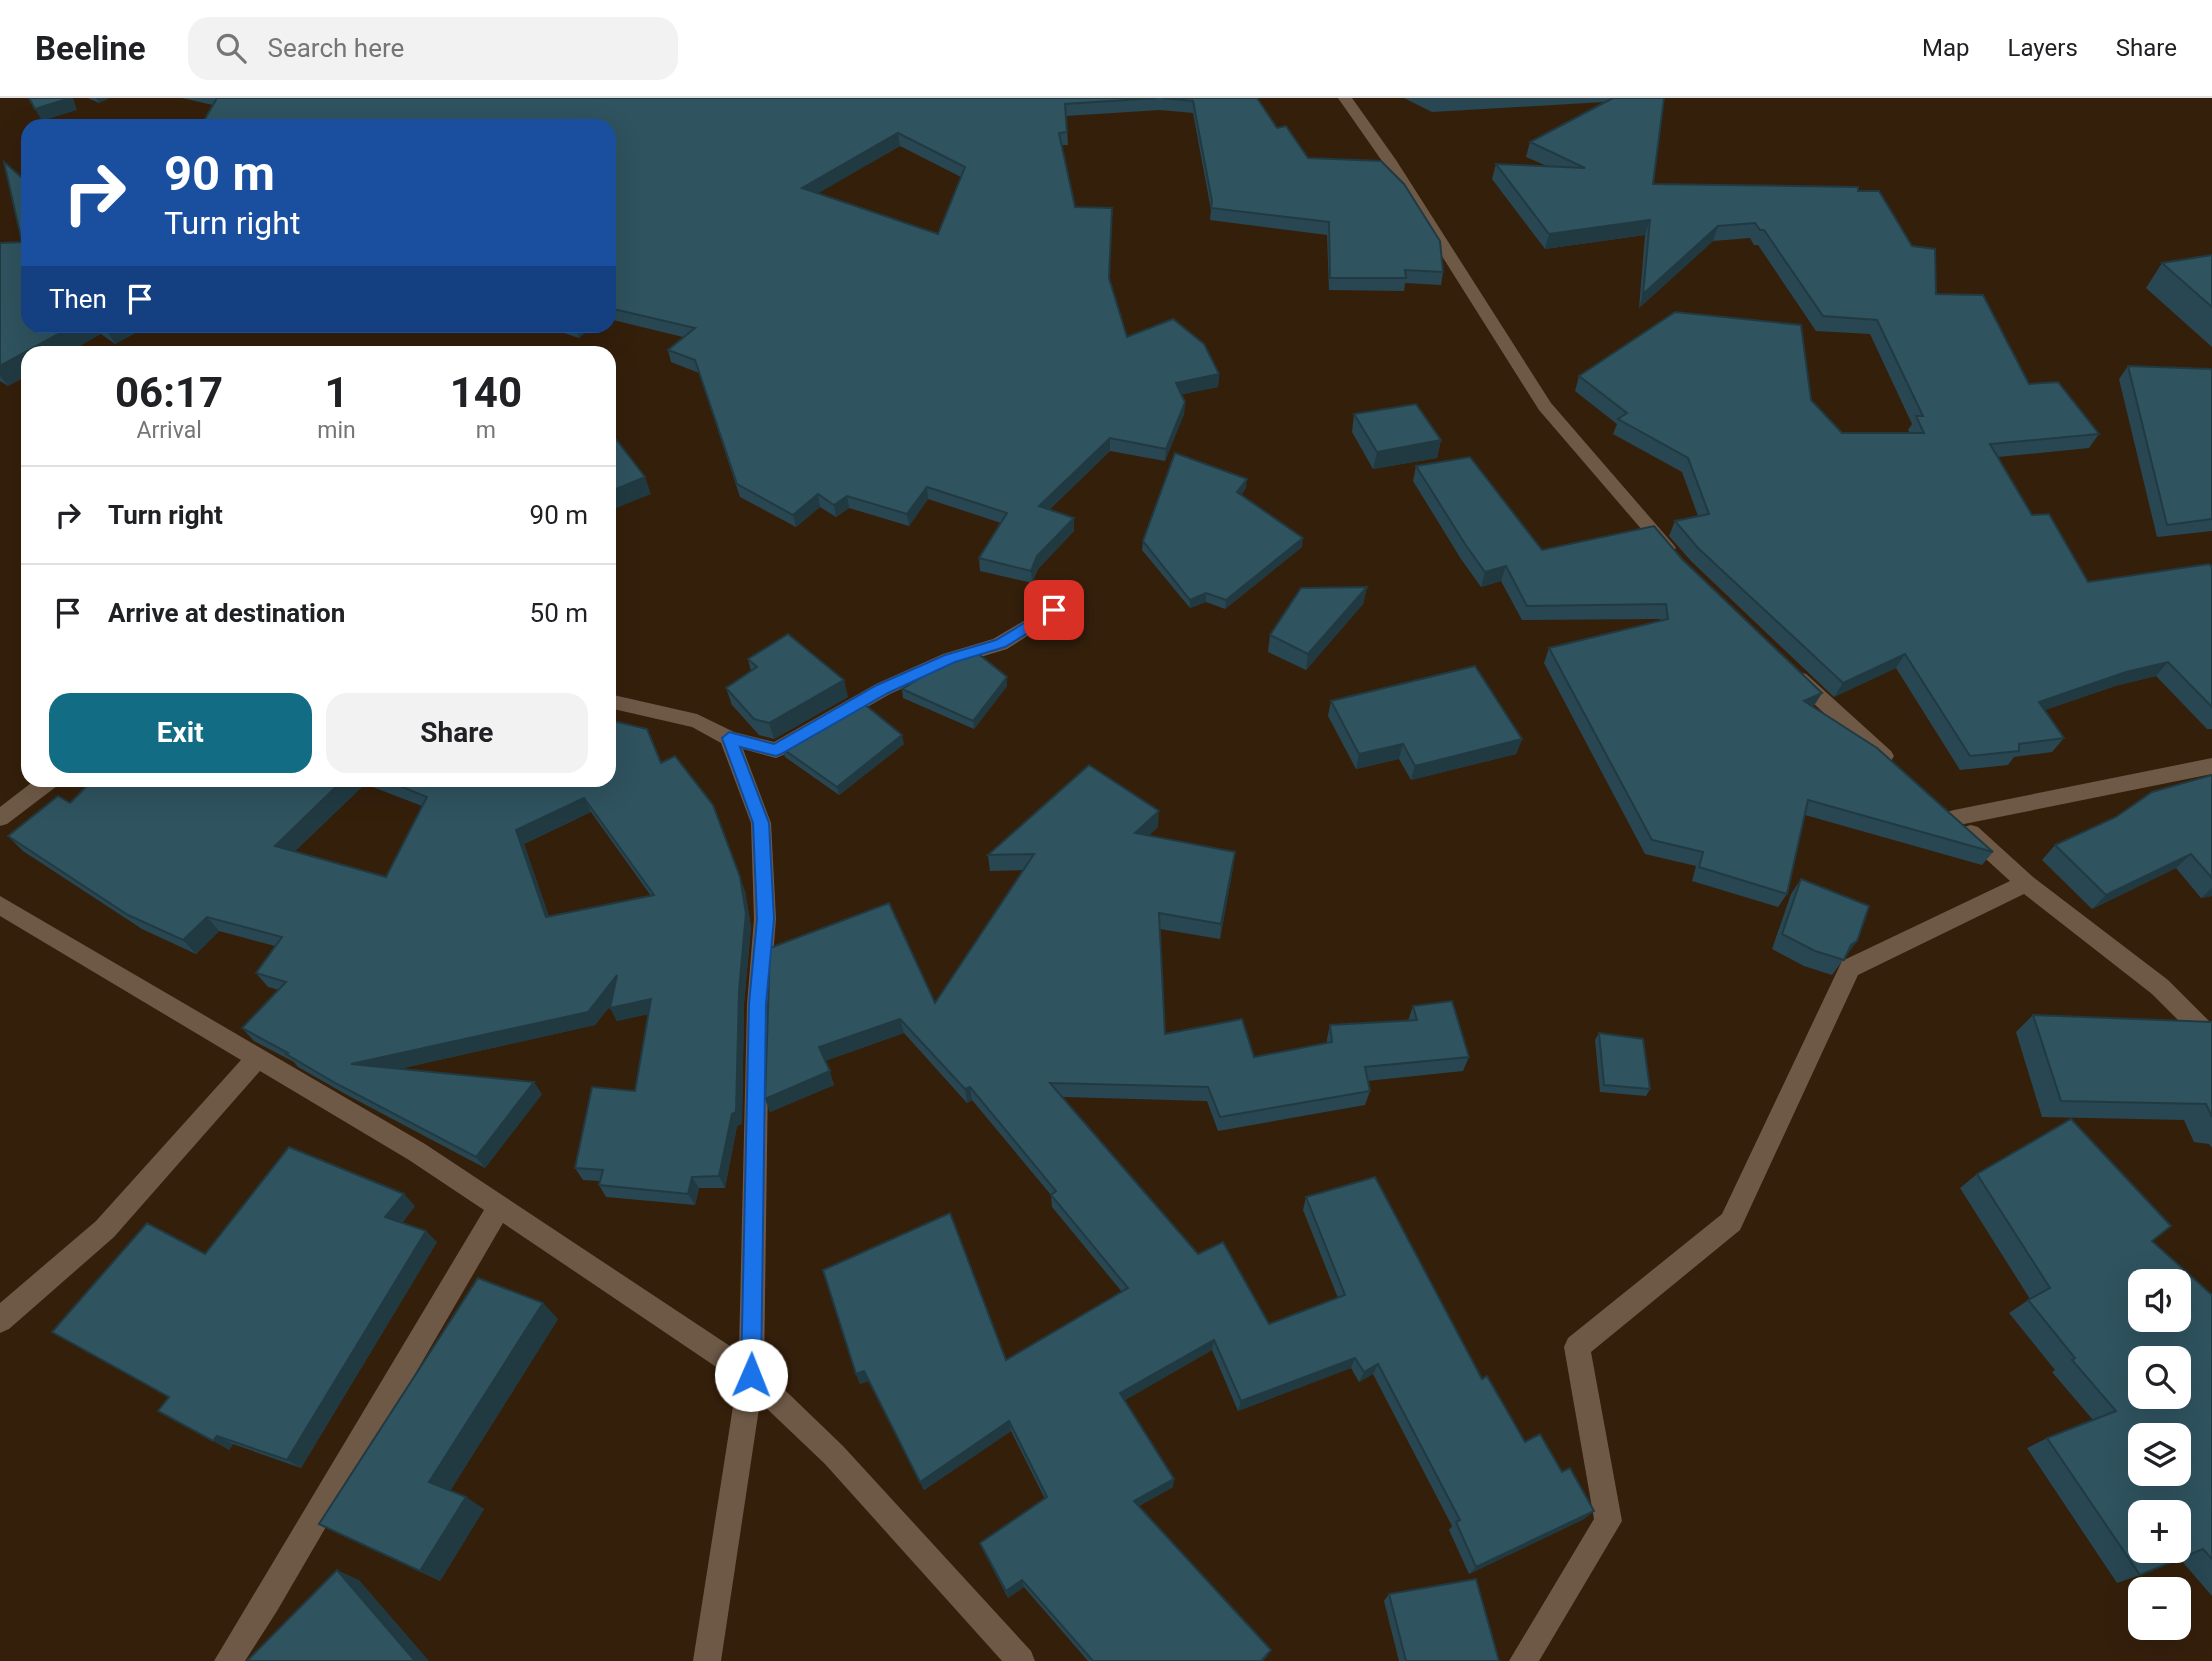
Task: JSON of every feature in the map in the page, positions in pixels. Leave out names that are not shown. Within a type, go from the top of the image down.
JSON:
[{"type":"street","points":[[1345,98],[1389,160],[1545,406],[1675,558]]},
{"type":"street","points":[[616,703],[697,721],[729,738],[776,750],[883,689],[950,659],[1000,643],[1054,610]]},
{"type":"street","points":[[1789,669],[1895,767]]},
{"type":"street","points":[[707,1661],[751,1375],[758,1004],[765,919],[761,823],[729,738]]},
{"type":"street","points":[[2212,766],[1950,814],[2026,883],[2160,987],[2212,1039]]},
{"type":"street","points":[[0,818],[41,787]]},
{"type":"street","points":[[1523,1661],[1608,1521],[1577,1347],[1731,1222],[1850,968],[2026,883]]},
{"type":"street","points":[[0,905],[417,1152],[751,1375],[834,1455],[1021,1661]]},
{"type":"street","points":[[0,1320],[105,1229],[258,1057]]},
{"type":"street","points":[[228,1661],[267,1601],[500,1206]]},
{"type":"building","points":[[29,98],[70,98],[35,109]]},
{"type":"building","points":[[217,98],[1157,98],[1065,104],[1067,132],[1059,133],[1075,207],[1112,208],[1109,278],[1127,337],[1173,319],[1204,344],[1219,374],[1176,383],[1185,402],[1166,449],[1110,438],[1039,506],[1074,518],[1037,556],[1031,571],[979,558],[1007,513],[927,487],[907,514],[847,496],[834,505],[818,494],[793,515],[737,484],[695,360],[668,350],[695,328],[616,310],[616,119],[205,119]],"holes":[[[898,133],[965,167],[938,234],[802,188]]]},
{"type":"building","points":[[1162,98],[1257,98],[1277,128],[1286,126],[1308,158],[1381,161],[1404,184],[1440,241],[1443,272],[1405,270],[1406,278],[1330,278],[1329,222],[1211,208],[1212,201],[1193,101]]},
{"type":"building","points":[[1613,98],[1664,98],[1653,184],[1858,187],[1858,191],[1879,191],[1912,246],[1935,249],[1936,294],[1983,295],[2029,384],[2058,382],[2099,434],[1990,444],[2032,515],[2049,514],[2088,582],[2209,564],[2212,567],[2212,707],[2168,662],[2126,672],[2039,702],[2064,738],[2019,744],[2019,751],[1970,756],[1905,654],[1843,683],[1698,548],[1675,521],[1709,514],[1688,458],[1618,419],[1627,413],[1579,376],[1675,312],[1801,325],[1811,400],[1842,433],[1924,433],[1916,416],[1923,416],[1877,320],[1823,316],[1764,230],[1760,230],[1755,223],[1718,226],[1643,294],[1650,220],[1549,234],[1496,164],[1585,168],[1530,142]]},
{"type":"building","points":[[4,162],[21,177],[21,238]]},
{"type":"building","points":[[21,242],[21,333],[60,333],[36,346],[21,346],[21,354],[0,366],[0,243]]},
{"type":"building","points":[[2212,255],[2212,307],[2162,263]]},
{"type":"building","points":[[2128,366],[2212,369],[2212,519],[2167,525]]},
{"type":"building","points":[[1416,404],[1441,440],[1377,452],[1354,414]]},
{"type":"building","points":[[616,439],[645,477],[616,489]]},
{"type":"building","points":[[1175,453],[1247,479],[1237,492],[1303,538],[1226,600],[1206,593],[1190,600],[1143,541]]},
{"type":"building","points":[[1470,457],[1542,550],[1654,526],[1682,559],[1822,693],[1804,701],[1877,748],[1993,852],[1808,800],[1787,894],[1699,867],[1703,852],[1652,840],[1549,648],[1668,619],[1666,604],[1527,606],[1506,566],[1485,572],[1416,466]]},
{"type":"building","points":[[1367,587],[1308,654],[1270,635],[1301,588]]},
{"type":"building","points":[[788,634],[844,680],[769,723],[754,719],[726,688],[757,667],[748,659]]},
{"type":"building","points":[[976,652],[1007,677],[973,721],[902,689],[943,664]]},
{"type":"building","points":[[1475,666],[1522,739],[1415,766],[1403,744],[1359,754],[1331,701]]},
{"type":"building","points":[[863,703],[902,735],[837,787],[783,749]]},
{"type":"building","points":[[616,722],[647,729],[661,763],[675,756],[713,805],[740,877],[746,913],[739,991],[736,1112],[732,1114],[719,1176],[692,1177],[688,1194],[599,1185],[603,1170],[575,1168],[592,1087],[635,1091],[651,999],[610,1008],[617,975],[588,1012],[351,1064],[534,1082],[476,1157],[337,1084],[242,1028],[286,982],[256,973],[282,937],[207,917],[183,940],[128,915],[8,836],[58,796],[70,803],[86,787],[336,787],[275,846],[386,877],[427,797],[402,787],[616,787]],"holes":[[[584,798],[654,895],[546,917],[516,830]]]},
{"type":"building","points":[[1089,765],[1159,811],[1135,833],[1235,852],[1221,924],[1159,913],[1165,1034],[1242,1019],[1254,1057],[1332,1042],[1330,1025],[1417,1020],[1413,1006],[1452,1001],[1469,1057],[1365,1067],[1370,1091],[1220,1117],[1208,1087],[1050,1083],[1198,1254],[1223,1242],[1269,1324],[1345,1295],[1306,1197],[1375,1177],[1482,1379],[1487,1376],[1525,1442],[1540,1434],[1562,1472],[1570,1468],[1594,1511],[1476,1567],[1456,1522],[1460,1520],[1378,1364],[1364,1372],[1355,1358],[1241,1401],[1214,1340],[1120,1393],[1174,1479],[1134,1501],[1271,1650],[1261,1661],[1093,1661],[1022,1580],[1006,1591],[980,1543],[1047,1497],[1009,1421],[920,1482],[864,1371],[856,1374],[823,1270],[950,1213],[1006,1360],[1128,1288],[1051,1195],[1056,1191],[970,1087],[965,1089],[900,1019],[819,1047],[830,1071],[765,1099],[770,948],[889,903],[935,1003],[1034,854],[988,855]]},
{"type":"building","points":[[2212,775],[2212,878],[2191,854],[2106,895],[2055,845],[2116,817],[2152,792]]},
{"type":"building","points":[[1801,879],[1869,906],[1857,941],[1851,945],[1844,960],[1815,951],[1782,934]]},
{"type":"building","points":[[2033,1015],[2212,1022],[2212,1117],[2206,1104],[2061,1101]]},
{"type":"building","points":[[1599,1033],[1643,1039],[1650,1089],[1604,1085]]},
{"type":"building","points":[[2071,1119],[2171,1226],[2152,1241],[2183,1269],[2128,1269],[2128,1332],[2191,1332],[2191,1276],[2212,1295],[2212,1559],[2203,1549],[2191,1554],[2191,1500],[2128,1500],[2128,1557],[2047,1438],[2116,1411],[2072,1360],[2075,1358],[2028,1300],[2050,1288],[1977,1174]]},
{"type":"building","points":[[289,1147],[404,1194],[385,1217],[426,1231],[287,1460],[217,1436],[213,1441],[158,1411],[169,1397],[52,1332],[147,1223],[205,1254]]},
{"type":"building","points":[[478,1278],[543,1303],[429,1482],[466,1497],[420,1571],[319,1524]]},
{"type":"building","points":[[2132,1563],[2169,1563],[2140,1575]]},
{"type":"building","points":[[337,1570],[415,1661],[247,1661]]},
{"type":"building","points":[[1476,1579],[1499,1661],[1406,1661],[1389,1594]]},
{"type":"route","points":[[751,1375],[758,1004],[765,919],[761,823],[729,738],[776,750],[883,689],[950,659],[1000,643],[1054,610]]}]
